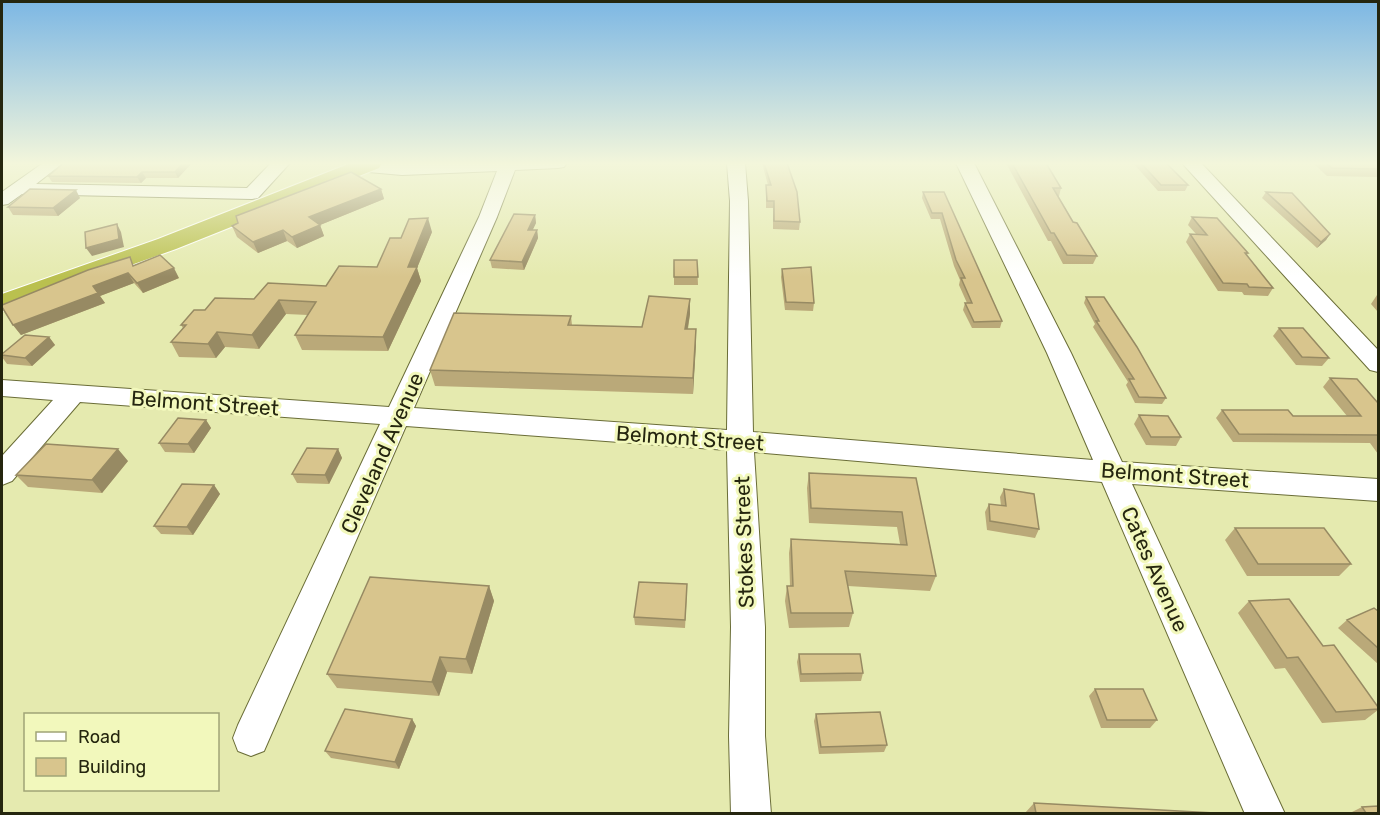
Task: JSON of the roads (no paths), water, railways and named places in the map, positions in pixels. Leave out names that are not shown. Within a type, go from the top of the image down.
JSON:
[{"type":"highway","points":[[2,303],[257,201]]},
{"type":"street","name":"Cleveland Avenue","points":[[251,738],[494,201]]},
{"type":"street","name":"Stokes Street","points":[[739,201],[740,441],[748,627],[747,736],[751,813]]},
{"type":"street","name":"Cates Avenue","points":[[984,201],[1059,353],[1265,813]]},
{"type":"street","points":[[1226,201],[1378,364]]},
{"type":"street","name":"Belmont Street","points":[[2,388],[72,395],[740,441],[1111,472],[1378,490]]},
{"type":"street","points":[[2,474],[72,395]]}]
